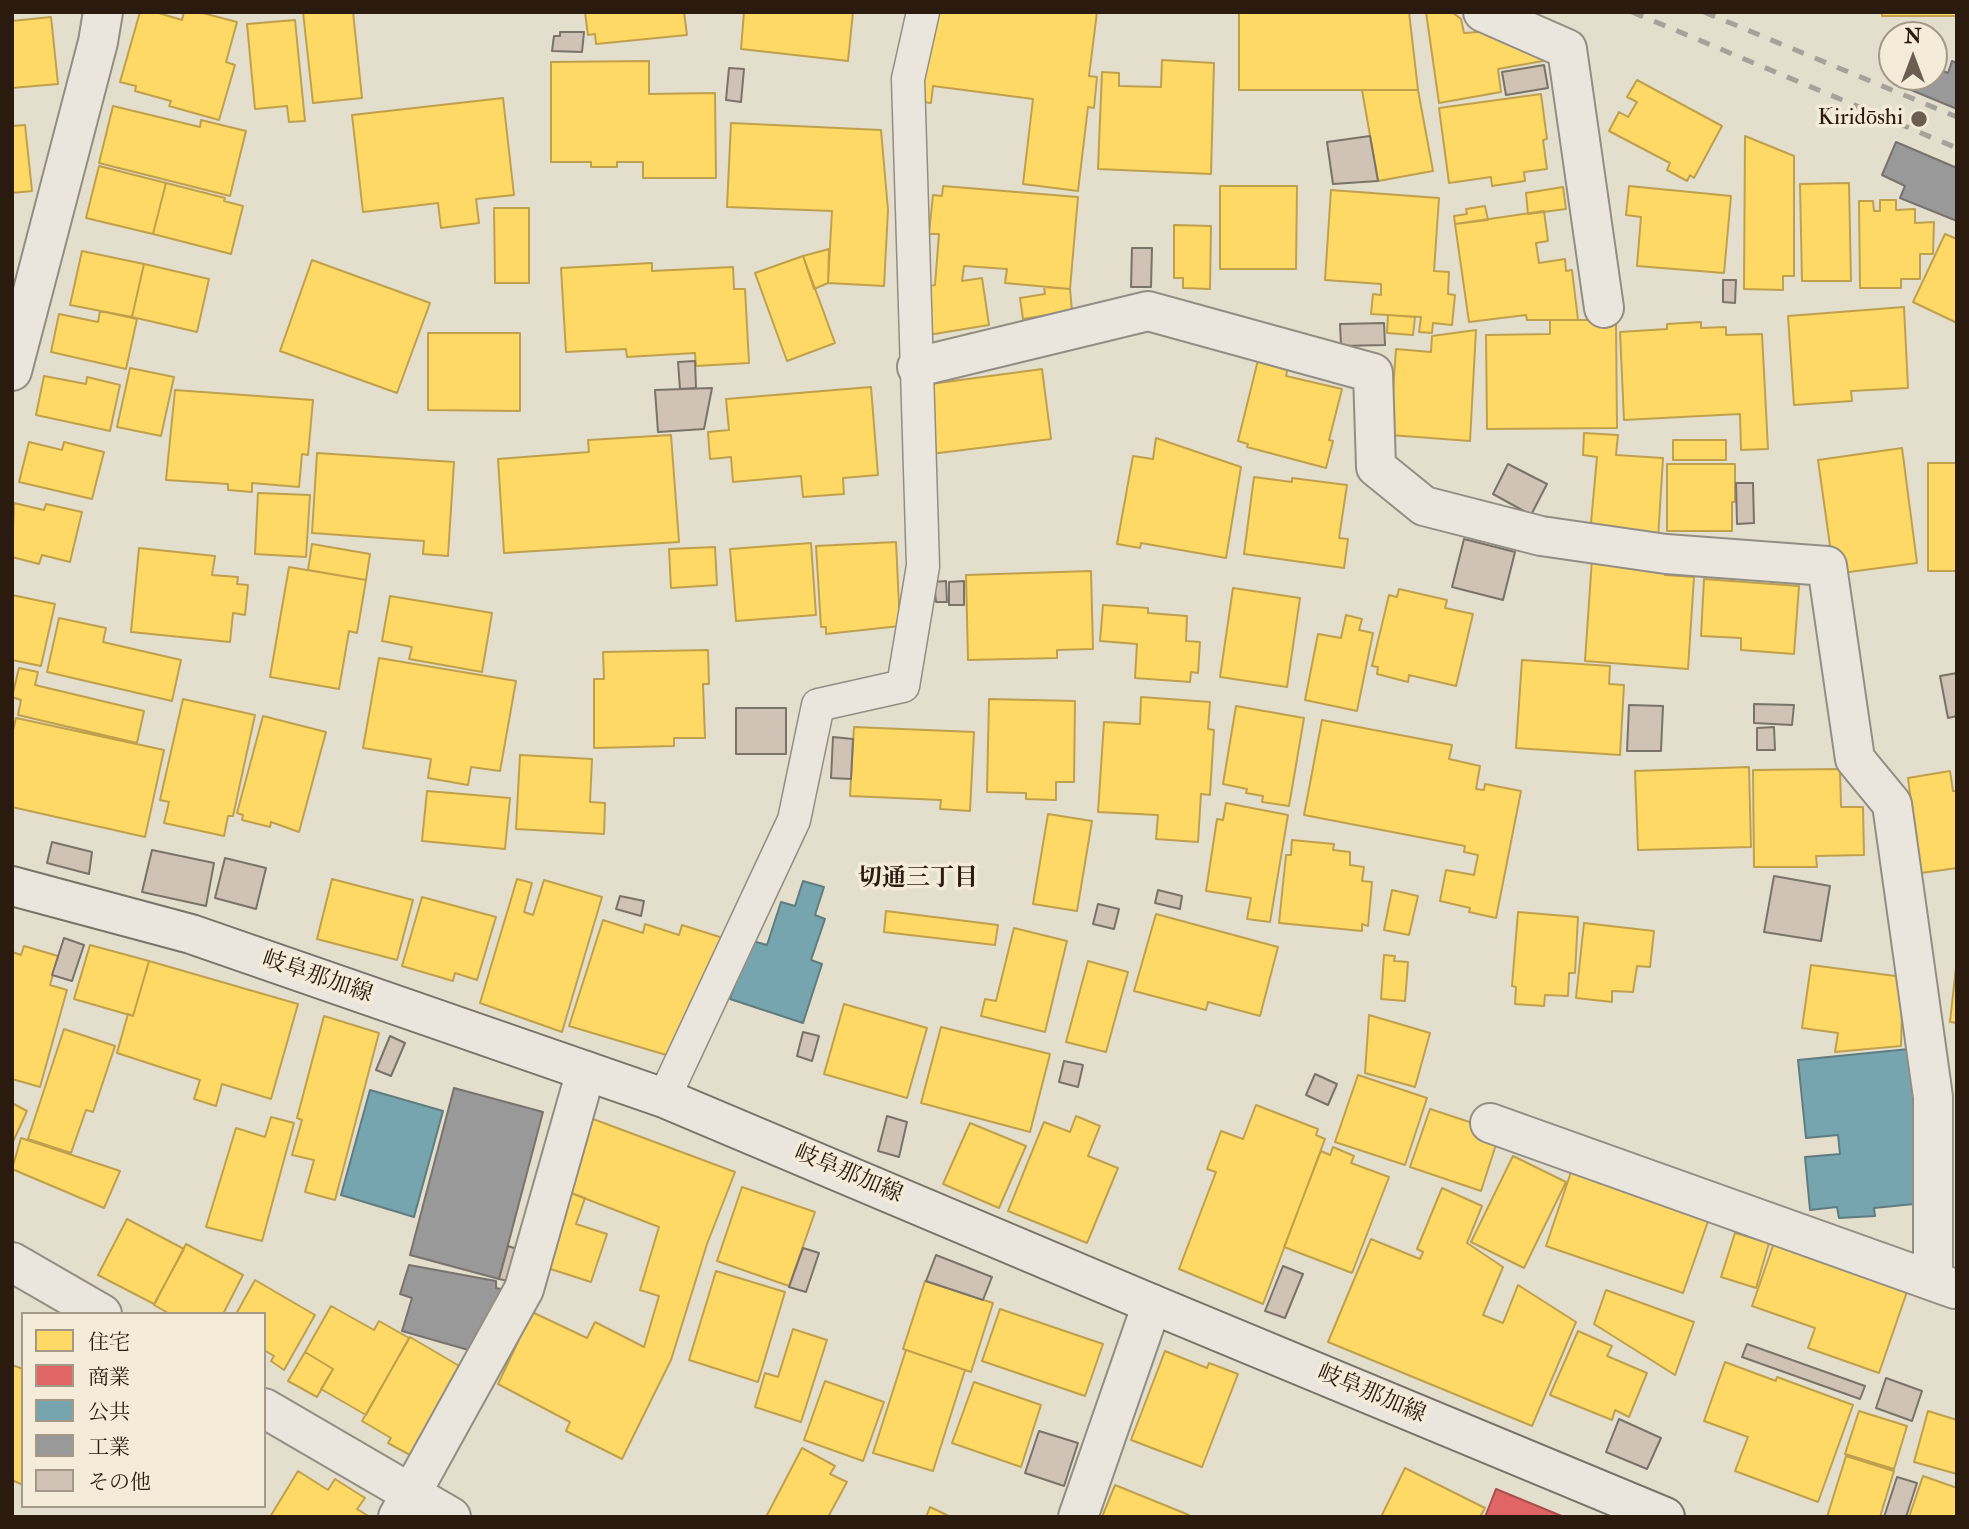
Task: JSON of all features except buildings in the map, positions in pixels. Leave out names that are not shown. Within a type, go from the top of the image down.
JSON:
[{"type":"street","points":[[12,371],[27,256],[98,42],[103,12]]},
{"type":"street","points":[[1483,12],[1567,49],[1604,308]]},
{"type":"street","points":[[917,367],[1148,311],[1373,373],[1376,467],[1424,506],[1541,536],[1666,554],[1827,566],[1856,759],[1892,804],[1933,1097],[1945,1285],[1490,1122]]},
{"type":"street","name":"岐阜那加線","points":[[12,886],[191,934],[664,1098],[1665,1517]]},
{"type":"street","points":[[405,1505],[524,1289],[586,1071]]},
{"type":"street","points":[[12,1262],[99,1312]]},
{"type":"street","points":[[1078,1517],[1153,1304]]},
{"type":"street","points":[[266,1409],[405,1505],[451,1517]]},
{"type":"lane","points":[[664,1098],[794,820],[818,705],[902,686],[923,566],[908,79],[923,12]]},
{"type":"railway","points":[[1632,12],[1957,148]]},
{"type":"railway","points":[[1704,12],[1957,117]]},
{"type":"place","name":"Kiridōshi","points":[[1919,119]]},
{"type":"district","name":"切通三丁目","points":[[918,880]]}]
